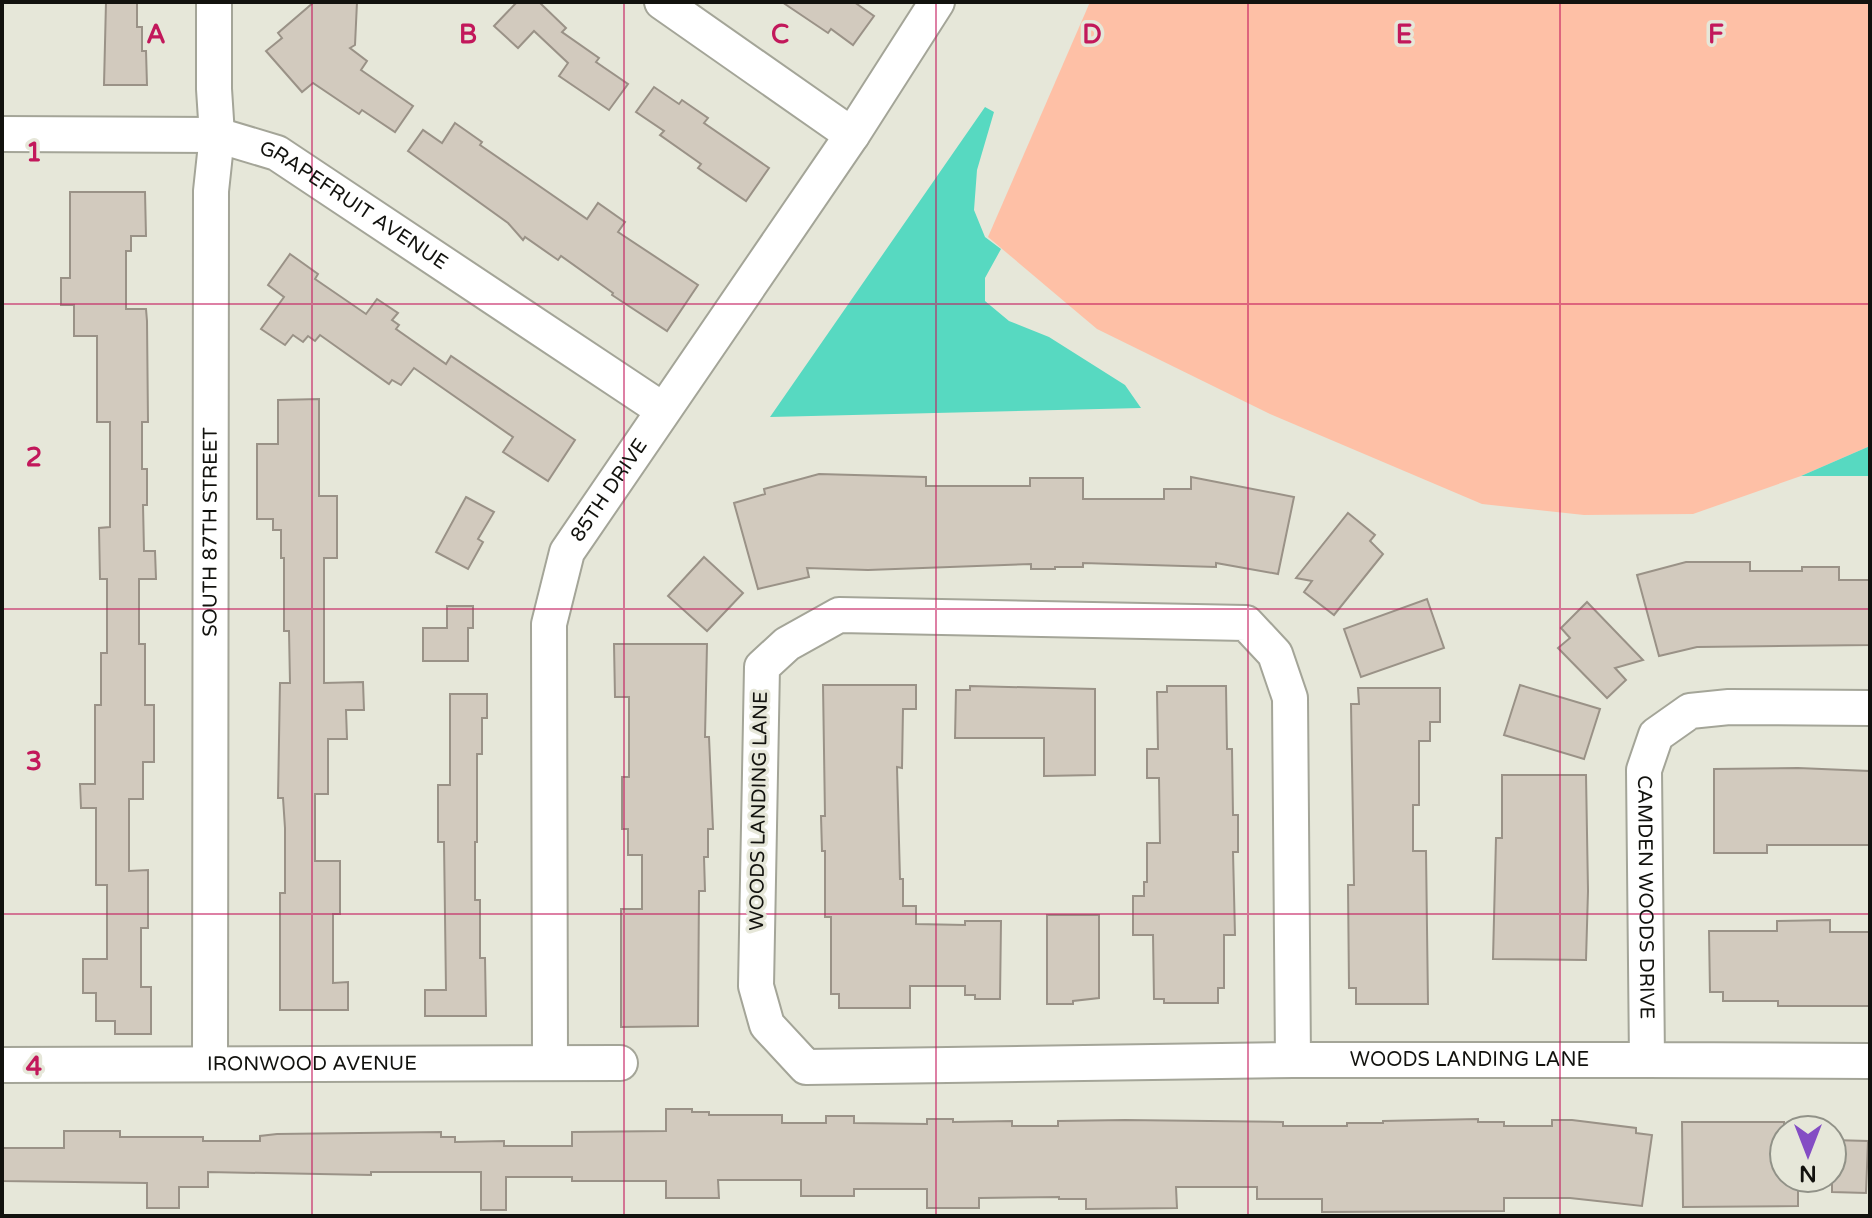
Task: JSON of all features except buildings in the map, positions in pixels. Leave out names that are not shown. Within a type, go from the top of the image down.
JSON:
[{"type":"street","name":"SOUTH 87TH STREET","points":[[210,1064],[211,191],[217,135],[214,2]]},
{"type":"street","points":[[662,2],[852,135]]},
{"type":"street","name":"85TH DRIVE","points":[[550,1063],[549,624],[567,552],[852,135],[937,2]]},
{"type":"street","name":"GRAPEFRUIT AVENUE","points":[[2,134],[217,135],[277,153],[663,410]]},
{"type":"street","name":"WOODS LANDING LANE","points":[[1293,1060],[1290,698],[1275,654],[1246,623],[839,615],[787,644],[762,667],[756,986],[767,1025],[806,1067],[1293,1060],[1647,1060]]},
{"type":"street","name":"CAMDEN WOODS DRIVE","points":[[1647,1060],[1644,770],[1656,735],[1690,711],[1729,707],[1870,708]]},
{"type":"street","points":[[1647,1060],[1870,1061]]},
{"type":"street","name":"IRONWOOD AVENUE","points":[[2,1065],[620,1063]]},
{"type":"shaded area","points":[[1090,2],[1870,2],[1870,446],[1801,476],[1693,514],[1584,515],[1482,504],[1270,414],[1097,329],[988,237]]},
{"type":"water","points":[[985,107],[994,112],[977,170],[974,210],[985,237],[1001,249],[985,278],[985,301],[1009,321],[1049,337],[1125,385],[1141,408],[770,417]]},
{"type":"water","points":[[1870,446],[1870,476],[1801,476]]}]
